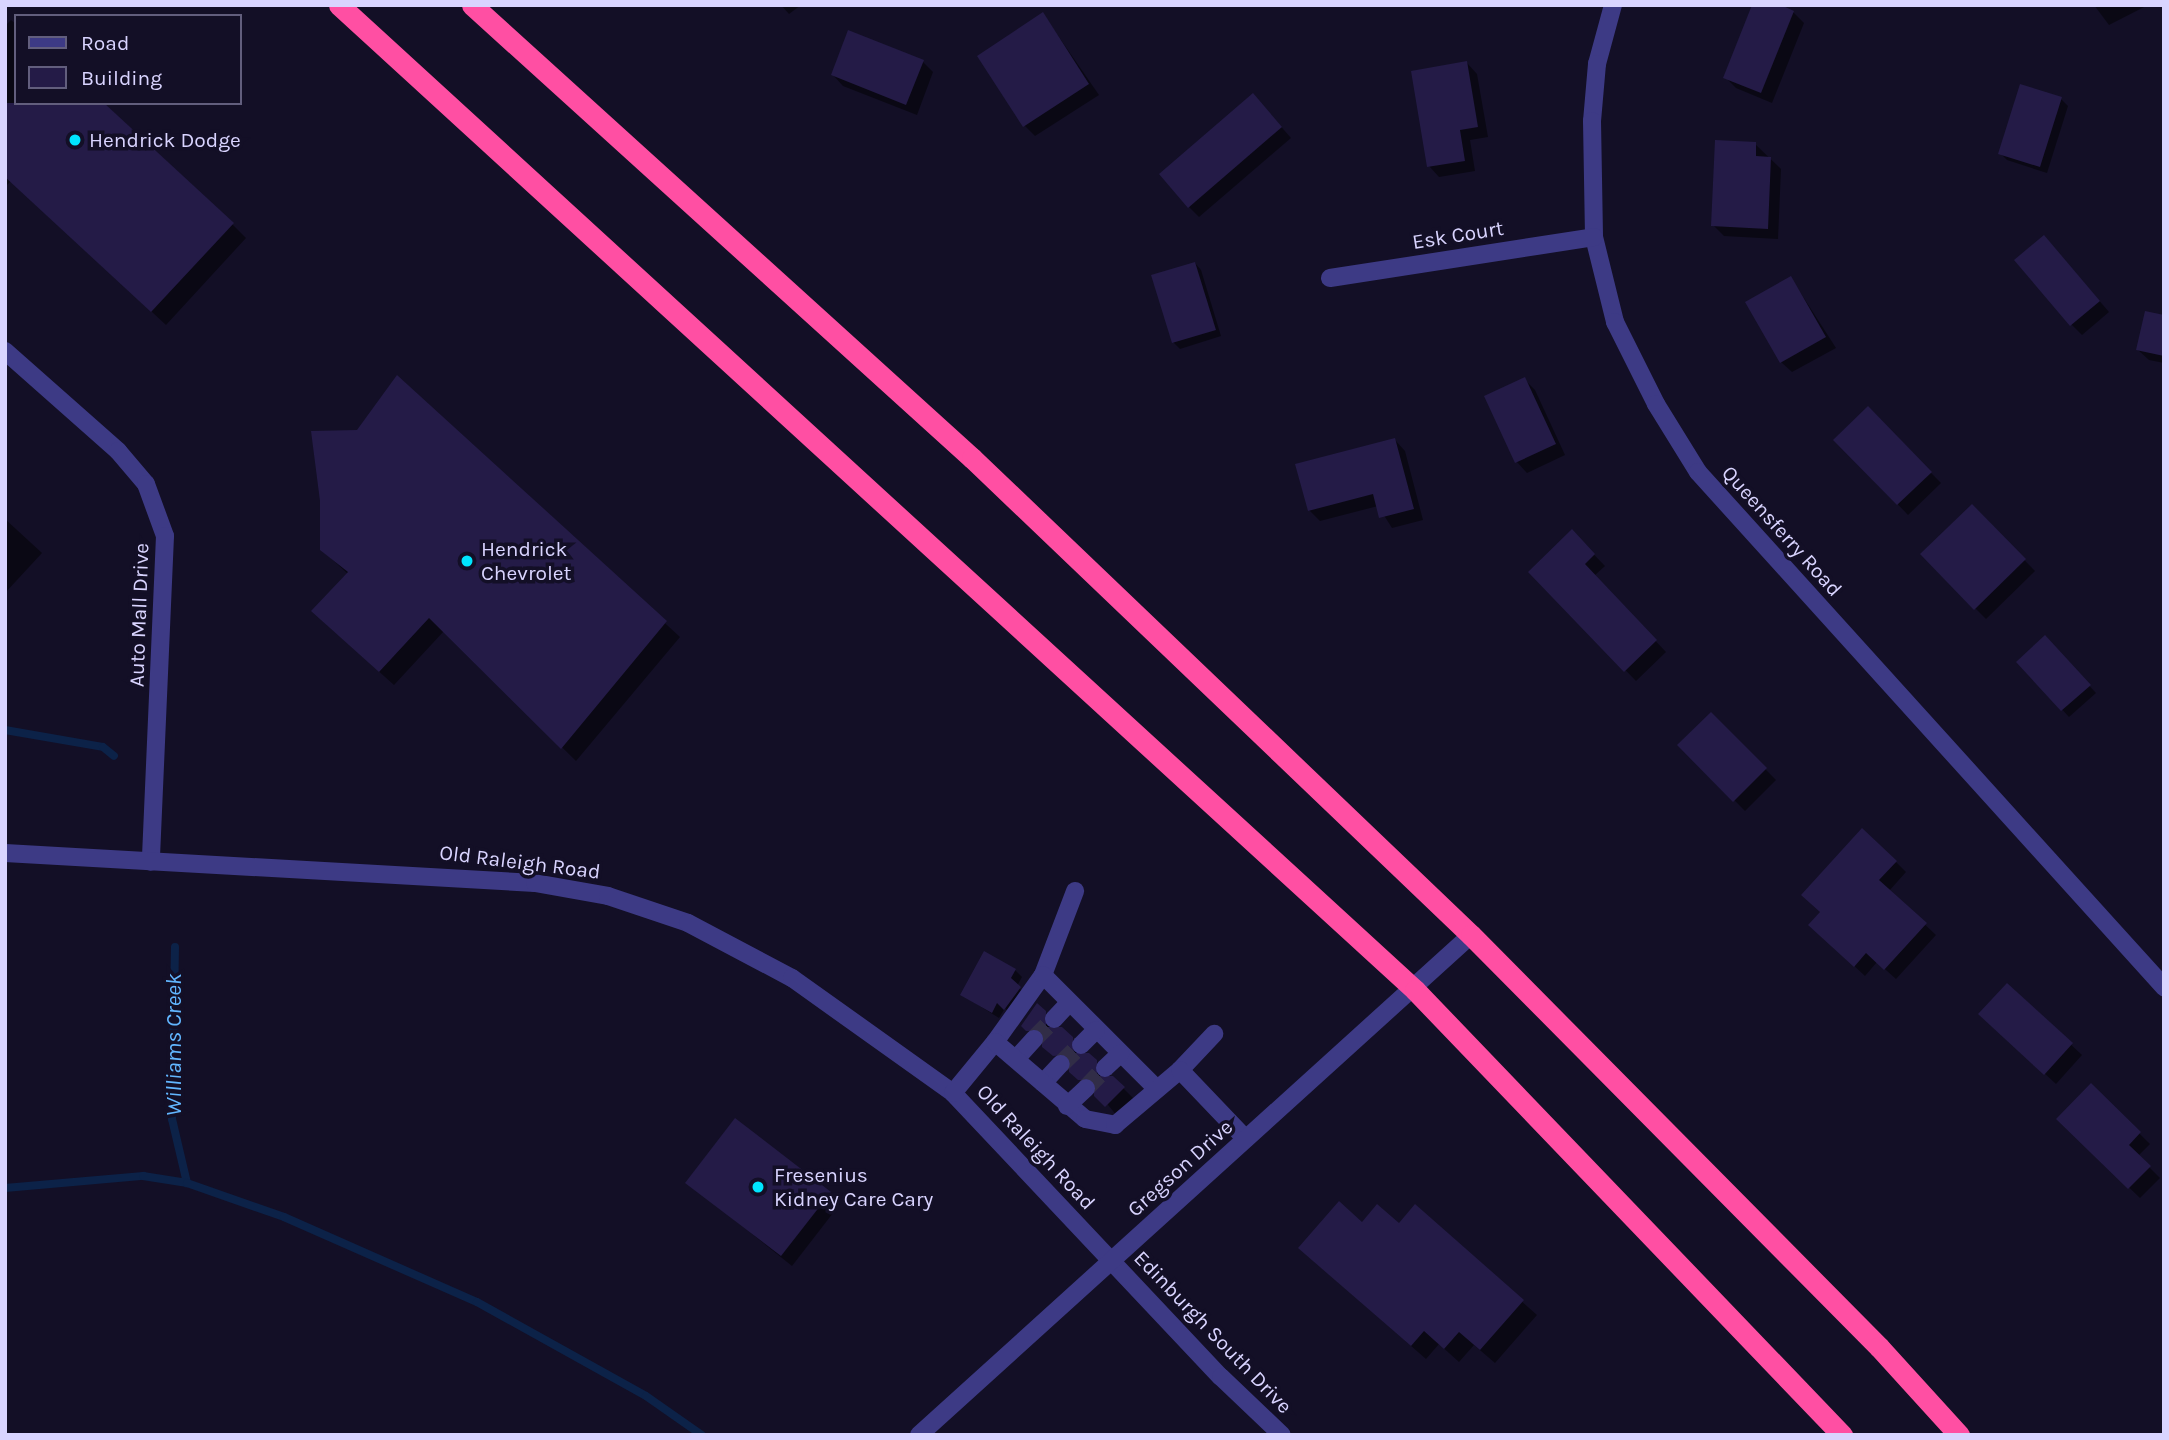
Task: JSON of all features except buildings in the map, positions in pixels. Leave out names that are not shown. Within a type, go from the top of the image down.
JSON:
[{"type":"highway","points":[[339,5],[1415,990],[1842,1435]]},
{"type":"highway","points":[[472,5],[972,458],[1471,935],[1879,1347],[1959,1435]]},
{"type":"street","name":"Queensferry Road","points":[[1613,5],[1597,64],[1592,121],[1594,237],[1615,321],[1656,404],[1698,472],[2164,987]]},
{"type":"street","name":"Esk Court","points":[[1329,278],[1594,237]]},
{"type":"street","name":"Auto Mall Drive","points":[[5,351],[118,451],[146,484],[165,537],[150,862]]},
{"type":"street","name":"Old Raleigh Road","points":[[5,853],[466,876],[608,896],[688,923],[792,978],[953,1093],[1112,1261]]},
{"type":"street","points":[[953,1093],[995,1042],[1042,975],[1076,891]]},
{"type":"street","name":"Gregson Drive","points":[[919,1435],[1415,990],[1471,935]]},
{"type":"street","points":[[1042,975],[1068,1004],[1157,1089]]},
{"type":"street","points":[[1054,1019],[1068,1004]]},
{"type":"street","points":[[1081,1045],[1096,1030]]},
{"type":"street","points":[[995,1042],[1085,1119],[1115,1125],[1180,1070],[1214,1034]]},
{"type":"street","points":[[1016,1059],[1034,1039]]},
{"type":"street","points":[[1105,1068],[1120,1054]]},
{"type":"street","points":[[1042,1083],[1061,1064]]},
{"type":"street","points":[[1180,1070],[1246,1139]]},
{"type":"street","points":[[1068,1106],[1086,1088]]},
{"type":"street","name":"Edinburgh South Drive","points":[[1112,1261],[1221,1377],[1282,1435]]},
{"type":"waterway","name":"Williams Creek","points":[[5,730],[103,747],[114,756]]},
{"type":"waterway","name":"Williams Creek","points":[[175,947],[172,1119],[187,1183]]},
{"type":"waterway","points":[[5,1188],[143,1176],[187,1183],[284,1217],[477,1302],[646,1396],[702,1435]]},
{"type":"tunnel","points":[[1034,1039],[1054,1019]]},
{"type":"tunnel","points":[[1061,1064],[1081,1045]]},
{"type":"tunnel","points":[[1086,1088],[1105,1068]]},
{"type":"place","name":"Hendrick Dodge","points":[[75,140]]},
{"type":"place","name":"Hendrick Chevrolet","points":[[467,561]]},
{"type":"place","name":"Fresenius Kidney Care Cary","points":[[758,1187]]}]
